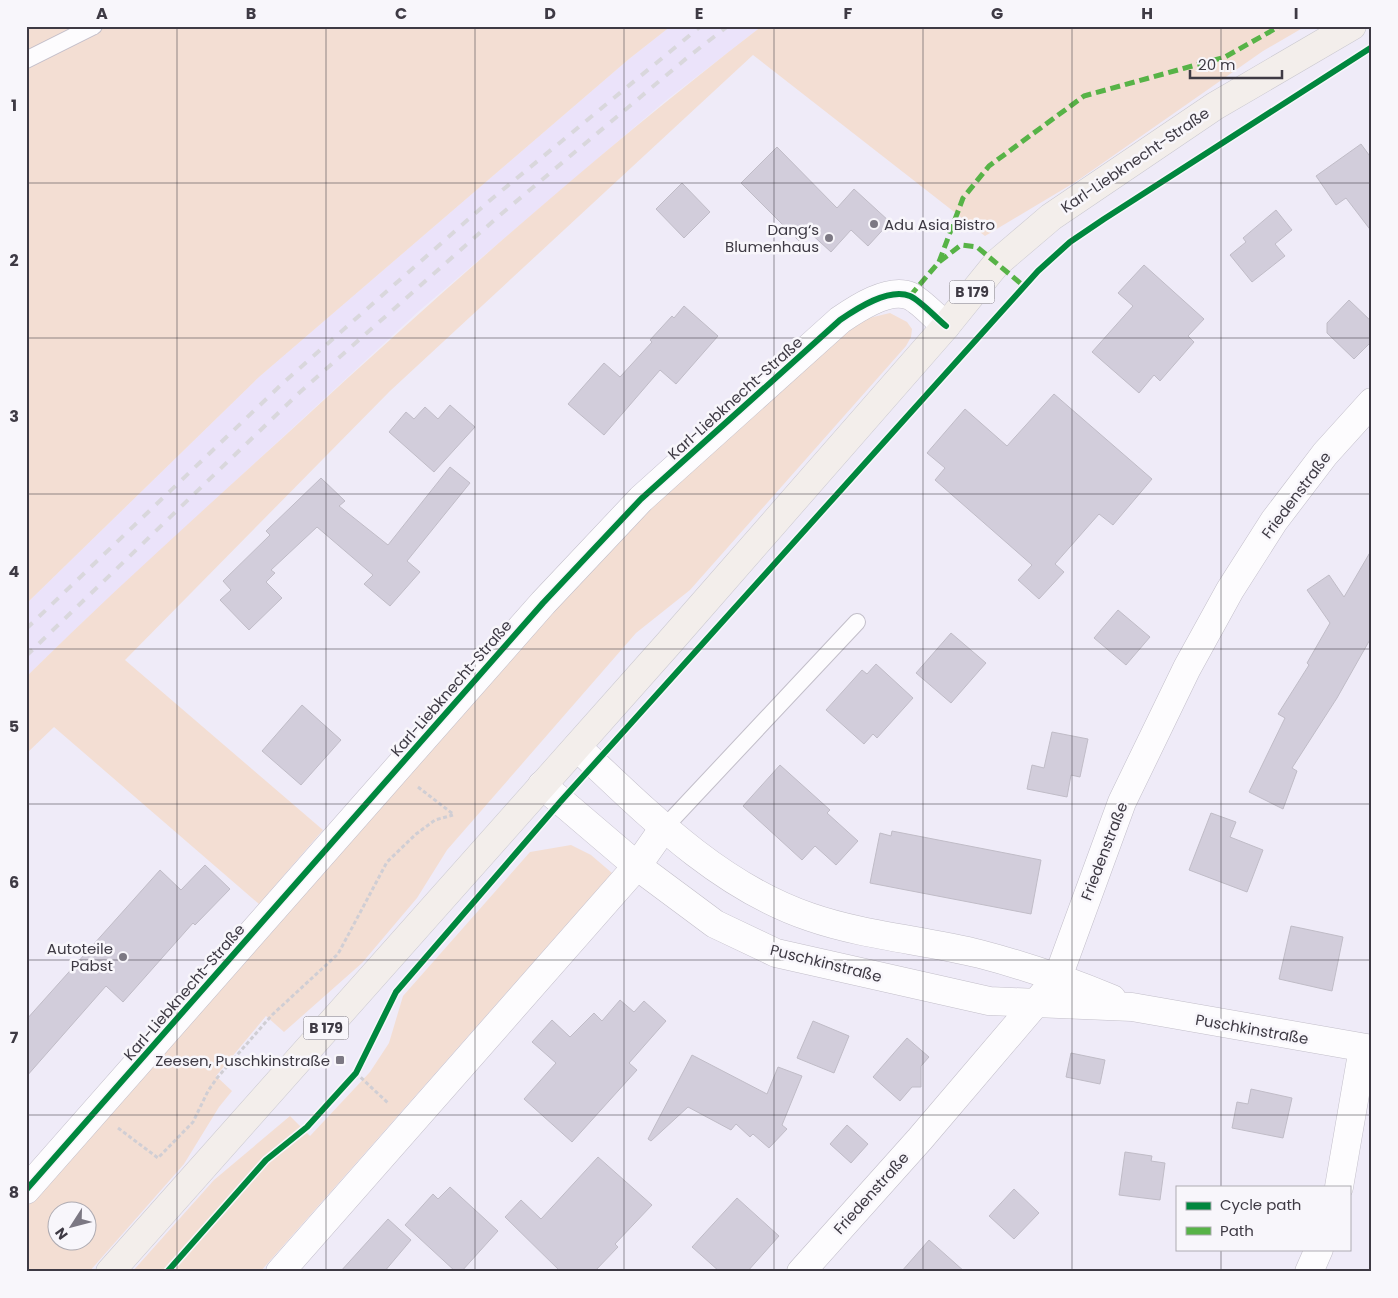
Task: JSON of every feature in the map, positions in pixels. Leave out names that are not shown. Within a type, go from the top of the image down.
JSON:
[{"type":"main road","name":"Karl-Liebknecht-Straße","points":[[110,1272],[577,747],[946,326],[997,263],[1051,216],[1215,106],[1352,26]]},
{"type":"street","name":"Karl-Liebknecht-Straße","points":[[26,1190],[542,603],[641,499],[840,320],[863,305],[886,296],[910,296],[946,326]]},
{"type":"street","name":"Friedenstraße","points":[[801,1272],[920,1139],[1058,976],[1122,802],[1187,668],[1230,590],[1274,521],[1325,454],[1372,402]]},
{"type":"street","name":"Puschkinstraße","points":[[577,747],[663,828],[745,887],[810,917],[886,936],[979,954],[1058,976],[1132,1007]]},
{"type":"street","name":"Puschkinstraße","points":[[542,785],[637,866],[715,924],[776,953],[989,1001],[1132,1007],[1367,1049]]},
{"type":"street","points":[[280,1272],[637,866],[663,828]]},
{"type":"street","points":[[1339,1186],[1367,1049]]},
{"type":"street","points":[[1309,1272],[1319,1250]]},
{"type":"lane","points":[[26,60],[94,26]]},
{"type":"lane","points":[[663,828],[857,622]]},
{"type":"path","points":[[96,1111],[158,1158],[194,1122],[208,1090],[217,1078],[272,1015],[338,954],[387,862],[416,834],[434,820],[453,814],[396,770]]},
{"type":"path","points":[[356,1073],[411,1124]]},
{"type":"shaded area","points":[[26,26],[671,26],[629,59],[259,377],[26,604]]},
{"type":"shaded area","points":[[671,26],[762,26],[664,102],[419,311],[26,677],[26,604],[259,377],[629,59]]},
{"type":"shaded area","points":[[762,26],[1306,26],[1263,51],[1077,181],[985,236],[753,55],[390,391],[125,660],[323,830],[259,904],[54,727],[26,754],[26,677],[162,548],[470,269],[585,169]]},
{"type":"shaded area","points":[[890,313],[907,322],[912,329],[911,337],[906,346],[690,590],[636,633],[447,850],[417,898],[362,963],[284,1032],[266,1016],[216,1076],[232,1091],[219,1107],[184,1164],[89,1272],[26,1272],[26,1205],[419,760],[649,506],[848,331],[869,318]]},
{"type":"shaded area","points":[[571,845],[591,855],[612,873],[260,1272],[132,1272],[214,1180],[290,1116],[310,1136],[370,1072],[389,1043],[403,996],[530,852]]},
{"type":"building","points":[[1361,144],[1372,159],[1372,232],[1346,198],[1336,205],[1316,176]]},
{"type":"building","points":[[777,147],[837,208],[854,189],[890,222],[868,246],[851,230],[831,252],[808,231],[799,241],[741,183]]},
{"type":"building","points":[[682,183],[710,212],[684,238],[656,209]]},
{"type":"building","points":[[1276,210],[1292,230],[1275,244],[1285,256],[1252,282],[1230,255],[1246,242],[1243,238]]},
{"type":"building","points":[[1144,265],[1204,319],[1188,336],[1194,342],[1160,381],[1154,375],[1139,393],[1092,352],[1133,306],[1118,293]]},
{"type":"building","points":[[1349,300],[1372,322],[1372,341],[1354,359],[1327,333],[1327,323]]},
{"type":"building","points":[[684,306],[718,336],[676,384],[660,370],[604,435],[568,404],[604,363],[620,377],[652,342],[650,340]]},
{"type":"building","points":[[1054,394],[1152,479],[1113,525],[1099,514],[1055,564],[1064,572],[1039,599],[1018,580],[1032,565],[935,480],[945,468],[927,453],[965,409],[1007,446]]},
{"type":"building","points":[[450,405],[475,427],[434,472],[389,432],[406,412],[414,419],[425,407],[438,419]]},
{"type":"building","points":[[450,467],[470,483],[407,561],[420,572],[390,606],[364,584],[373,575],[317,527],[271,570],[275,573],[266,582],[282,598],[249,630],[220,600],[231,590],[223,581],[270,535],[266,531],[321,478],[345,501],[339,506],[388,545]]},
{"type":"building","points":[[1372,549],[1372,636],[1337,698],[1292,768],[1297,771],[1283,809],[1249,792],[1285,718],[1278,714],[1309,665],[1307,663],[1330,623],[1307,590],[1329,575],[1344,597]]},
{"type":"building","points":[[1118,610],[1150,637],[1126,665],[1094,638]]},
{"type":"building","points":[[951,633],[986,663],[951,703],[916,673]]},
{"type":"building","points":[[876,664],[913,698],[877,738],[873,734],[864,744],[826,710],[862,670],[867,674]]},
{"type":"building","points":[[302,705],[341,740],[301,785],[262,751]]},
{"type":"building","points":[[1052,732],[1088,739],[1080,777],[1071,775],[1067,797],[1027,789],[1032,765],[1044,768]]},
{"type":"building","points":[[780,765],[830,810],[827,813],[858,841],[836,865],[815,846],[802,860],[743,806]]},
{"type":"building","points":[[1211,813],[1236,822],[1230,837],[1263,850],[1247,892],[1189,870]]},
{"type":"building","points":[[892,831],[1041,860],[1031,914],[870,883],[880,833],[891,836]]},
{"type":"building","points":[[205,865],[230,889],[195,925],[193,923],[123,1002],[106,986],[26,1077],[26,1020],[160,870],[181,890]]},
{"type":"building","points":[[1291,926],[1343,937],[1332,991],[1279,979]]},
{"type":"building","points":[[620,1000],[634,1012],[644,1001],[666,1021],[629,1063],[637,1070],[572,1142],[524,1099],[556,1063],[532,1042],[552,1020],[570,1037],[594,1013],[602,1021]]},
{"type":"building","points":[[813,1021],[849,1036],[834,1073],[797,1058]]},
{"type":"building","points":[[907,1038],[929,1057],[921,1066],[921,1087],[912,1087],[900,1101],[873,1077]]},
{"type":"building","points":[[1071,1053],[1105,1060],[1100,1084],[1066,1077]]},
{"type":"building","points":[[692,1055],[767,1094],[778,1067],[802,1076],[782,1125],[787,1129],[769,1148],[753,1134],[750,1137],[736,1124],[731,1130],[688,1107],[651,1141],[648,1139]]},
{"type":"building","points":[[1251,1089],[1292,1098],[1283,1138],[1232,1128],[1237,1102],[1248,1104]]},
{"type":"building","points":[[847,1125],[868,1144],[851,1163],[830,1144]]},
{"type":"building","points":[[1125,1152],[1152,1156],[1151,1161],[1165,1163],[1160,1200],[1119,1195]]},
{"type":"building","points":[[598,1157],[652,1205],[615,1244],[618,1247],[594,1272],[561,1272],[505,1217],[521,1200],[541,1219]]},
{"type":"building","points":[[450,1187],[498,1231],[461,1272],[456,1272],[405,1225],[433,1194],[438,1199]]},
{"type":"building","points":[[1014,1189],[1039,1213],[1014,1239],[989,1216]]},
{"type":"building","points":[[737,1198],[779,1236],[747,1272],[720,1272],[692,1247]]},
{"type":"building","points":[[388,1219],[411,1240],[384,1272],[340,1272]]},
{"type":"building","points":[[929,1240],[965,1272],[901,1272]]},
{"type":"railway","points":[[26,629],[284,382],[488,202],[701,26]]},
{"type":"railway","points":[[26,656],[299,393],[500,215],[688,57],[728,26]]},
{"type":"marked path","points":[[939,262],[963,198],[989,166],[1084,96],[1225,57],[1280,26]]},
{"type":"marked path","points":[[910,296],[939,262],[961,245],[977,247],[1025,287]]},
{"type":"cycle path","points":[[167,1272],[266,1160],[307,1127],[356,1073],[396,992],[561,801],[1038,271],[1070,242],[1104,219],[1372,47]]},
{"type":"cycle path","points":[[26,1190],[543,603],[641,499],[840,320],[864,305],[892,294],[910,296],[946,326]]},
{"type":"place","name":"Adu Asia Bistro","points":[[874,224]]},
{"type":"place","name":"Dang‘s Blumenhaus","points":[[829,238]]},
{"type":"place","name":"Autoteile Pabst","points":[[123,957]]},
{"type":"place","name":"Zeesen, Puschkinstraße","points":[[340,1060]]}]
